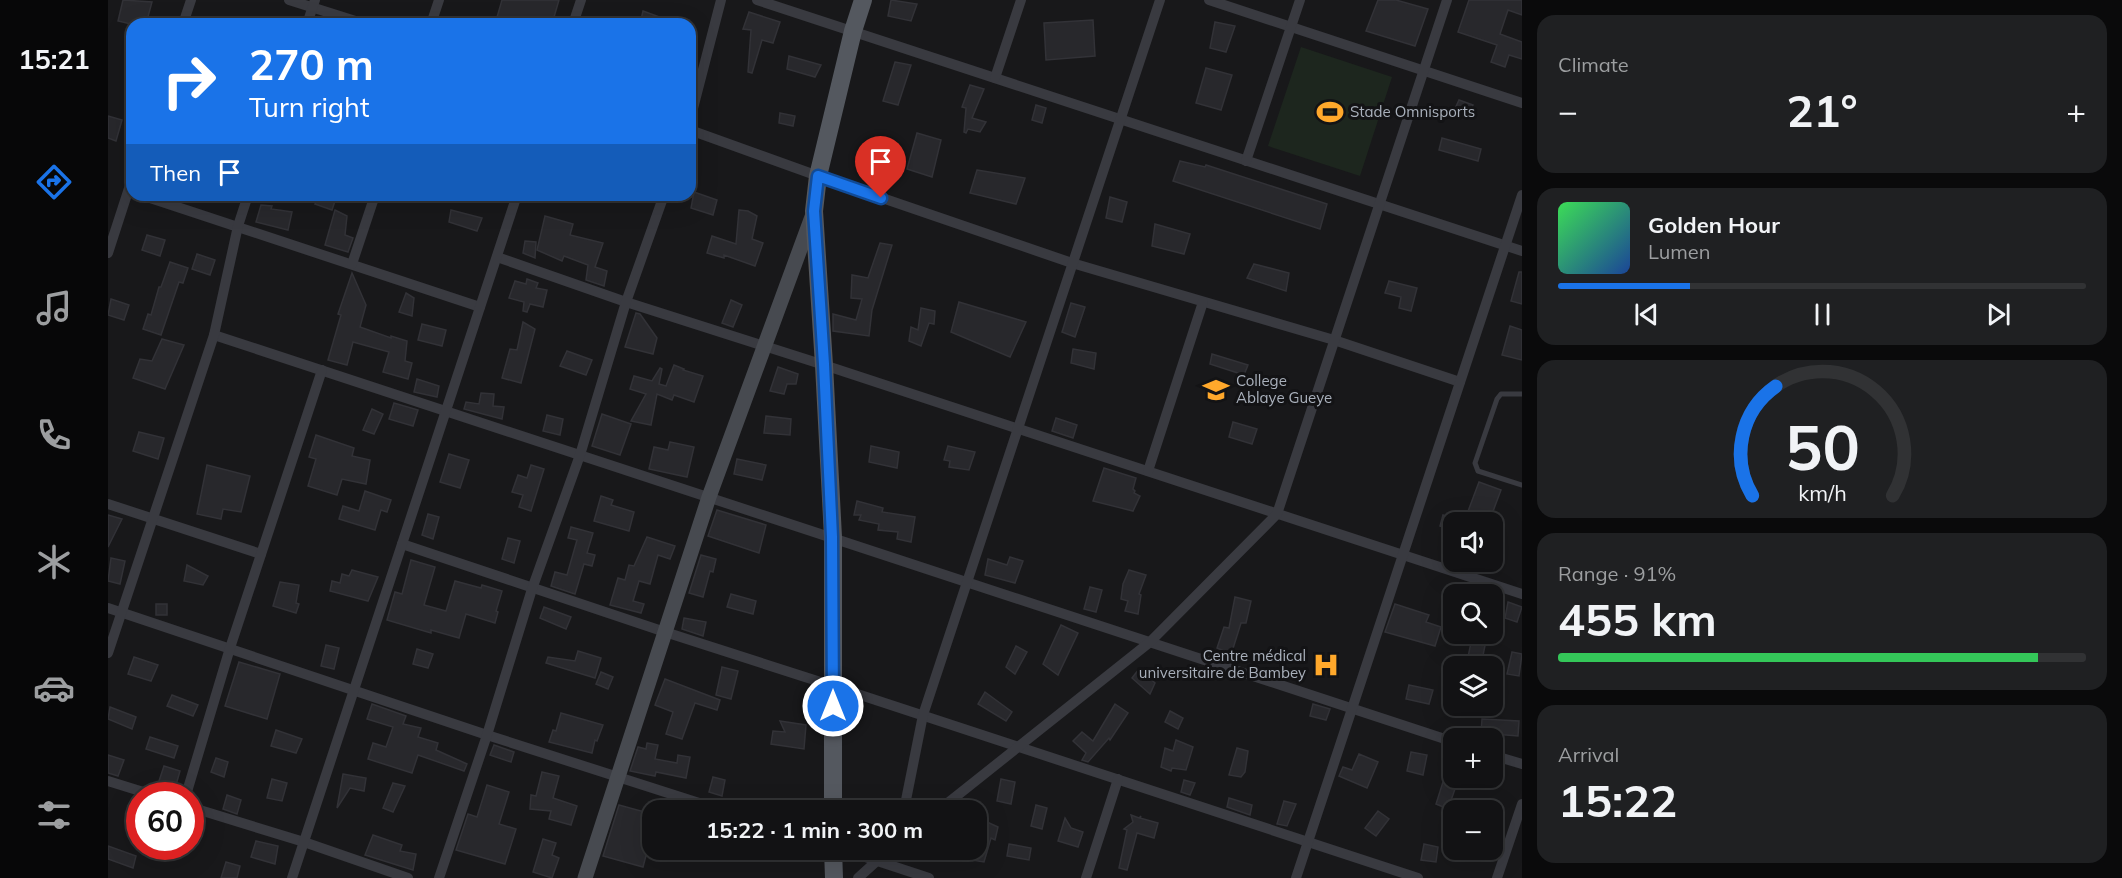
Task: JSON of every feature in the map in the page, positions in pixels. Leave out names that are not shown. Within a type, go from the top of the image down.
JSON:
[{"type":"main road","points":[[833,800],[832,537],[814,211],[818,176],[853,31],[863,0]]},
{"type":"main road","points":[[585,878],[709,497],[814,211]]},
{"type":"main road","points":[[833,860],[834,878]]},
{"type":"street","points":[[185,18],[191,0]]},
{"type":"street","points":[[289,0],[314,4],[350,18]]},
{"type":"street","points":[[433,18],[439,0]]},
{"type":"street","points":[[575,18],[581,0]]},
{"type":"street","points":[[696,97],[721,0]]},
{"type":"street","points":[[758,0],[1522,251]]},
{"type":"street","points":[[995,78],[1021,0]]},
{"type":"street","points":[[906,800],[923,715],[1160,0]]},
{"type":"street","points":[[1209,0],[1522,103]]},
{"type":"street","points":[[1246,161],[1300,0]]},
{"type":"street","points":[[951,800],[1150,642],[1277,513],[1447,0]]},
{"type":"street","points":[[696,132],[1072,263],[1334,340],[1460,382]]},
{"type":"street","points":[[1296,878],[1522,195]]},
{"type":"street","points":[[108,253],[126,201]]},
{"type":"street","points":[[160,201],[480,307]]},
{"type":"street","points":[[108,653],[214,335],[238,226],[246,201]]},
{"type":"street","points":[[352,264],[373,201]]},
{"type":"street","points":[[292,878],[515,201]]},
{"type":"street","points":[[439,878],[487,735],[532,588],[580,455],[626,302],[662,201]]},
{"type":"street","points":[[497,257],[626,302],[824,364],[1522,594]]},
{"type":"street","points":[[1148,471],[1203,302]]},
{"type":"street","points":[[214,335],[1443,738]]},
{"type":"street","points":[[190,782],[230,648],[322,370]]},
{"type":"street","points":[[108,504],[261,554]]},
{"type":"street","points":[[402,544],[1418,878]]},
{"type":"street","points":[[108,608],[487,735],[690,800]]},
{"type":"street","points":[[1503,758],[1522,764]]},
{"type":"street","points":[[1086,878],[1118,779]]},
{"type":"street","points":[[108,781],[126,787]]},
{"type":"street","points":[[1497,878],[1522,804]]},
{"type":"street","points":[[204,811],[304,842],[408,878]]},
{"type":"street","points":[[873,860],[929,878]]},
{"type":"street","points":[[858,878],[876,861]]},
{"type":"lane","points":[[1522,394],[1501,394],[1497,399],[1475,463],[1478,471],[1522,485]]},
{"type":"shaded area","name":"Stade Omnisports","points":[[1301,47],[1392,77],[1360,176],[1268,146]]},
{"type":"building","points":[[123,0],[152,2],[148,18],[126,18],[126,23],[118,21]]},
{"type":"building","points":[[502,0],[559,0],[554,18],[497,18]]},
{"type":"building","points":[[891,0],[917,4],[911,21],[888,16]]},
{"type":"building","points":[[1378,0],[1396,0],[1428,9],[1415,46],[1366,31]]},
{"type":"building","points":[[1469,0],[1522,0],[1522,15],[1508,10],[1500,34],[1522,42],[1522,59],[1509,55],[1505,67],[1491,62],[1497,45],[1458,32]]},
{"type":"building","points":[[643,11],[662,18],[641,18]]},
{"type":"building","points":[[749,12],[780,22],[773,43],[762,40],[752,73],[748,72],[751,30],[743,29]]},
{"type":"building","points":[[1093,20],[1095,56],[1046,60],[1044,23]]},
{"type":"building","points":[[1215,22],[1235,26],[1226,52],[1210,48]]},
{"type":"building","points":[[789,56],[821,65],[815,77],[787,69]]},
{"type":"building","points":[[895,62],[911,65],[898,105],[883,101]]},
{"type":"building","points":[[1206,68],[1232,75],[1221,110],[1196,103]]},
{"type":"building","points":[[970,85],[984,89],[972,118],[986,122],[980,132],[968,129],[966,133],[964,132],[966,108],[962,107]]},
{"type":"building","points":[[1459,100],[1473,105],[1468,118],[1453,113]]},
{"type":"building","points":[[1036,105],[1046,108],[1042,123],[1032,120]]},
{"type":"building","points":[[780,113],[795,116],[793,126],[779,123]]},
{"type":"building","points":[[108,116],[122,120],[116,141],[108,138]]},
{"type":"building","points":[[917,133],[941,140],[932,177],[907,169]]},
{"type":"building","points":[[1442,138],[1481,149],[1478,161],[1439,150]]},
{"type":"building","points":[[1180,161],[1205,167],[1206,165],[1327,204],[1320,229],[1173,181]]},
{"type":"building","points":[[977,170],[1025,178],[1016,204],[970,193]]},
{"type":"building","points":[[696,193],[717,200],[713,215],[691,208],[692,201],[696,201]]},
{"type":"building","points":[[1110,197],[1127,202],[1122,222],[1106,218]]},
{"type":"building","points":[[316,201],[335,201],[332,210],[315,204]]},
{"type":"building","points":[[261,205],[292,212],[288,230],[256,222]]},
{"type":"building","points":[[335,210],[347,216],[345,235],[353,238],[348,252],[325,245]]},
{"type":"building","points":[[451,210],[482,218],[477,231],[449,222]]},
{"type":"building","points":[[739,210],[748,211],[757,216],[752,239],[763,243],[755,266],[724,255],[724,258],[707,253],[712,236],[736,244]]},
{"type":"building","points":[[545,216],[573,224],[570,235],[603,243],[595,267],[607,271],[604,286],[586,280],[588,265],[564,256],[562,261],[537,250]]},
{"type":"building","points":[[1155,224],[1190,234],[1184,254],[1152,246]]},
{"type":"building","points":[[147,235],[165,240],[160,256],[142,250]]},
{"type":"building","points":[[525,241],[536,242],[535,258],[523,253]]},
{"type":"building","points":[[880,243],[892,245],[872,310],[869,336],[833,331],[833,314],[856,320],[862,299],[851,298],[852,275],[868,278]]},
{"type":"building","points":[[197,254],[215,260],[210,275],[192,269]]},
{"type":"building","points":[[170,262],[188,268],[183,283],[179,282],[161,335],[143,329],[148,314],[151,315],[159,287],[161,287]]},
{"type":"building","points":[[1254,264],[1289,273],[1286,291],[1247,278]]},
{"type":"building","points":[[1519,272],[1522,272],[1522,304],[1511,301]]},
{"type":"building","points":[[352,273],[366,305],[360,327],[407,341],[405,361],[412,363],[408,379],[383,372],[389,352],[353,342],[347,365],[328,360],[341,315],[338,314]]},
{"type":"building","points":[[527,279],[538,283],[536,288],[547,290],[543,307],[530,304],[527,312],[523,311],[524,302],[509,298],[515,281],[526,284]]},
{"type":"building","points":[[1389,281],[1417,288],[1411,311],[1399,308],[1401,297],[1385,293]]},
{"type":"building","points":[[406,293],[414,298],[412,316],[399,312]]},
{"type":"building","points":[[111,299],[129,305],[124,320],[108,315]]},
{"type":"building","points":[[731,300],[742,305],[733,327],[722,323]]},
{"type":"building","points":[[959,302],[1026,322],[1010,357],[951,332]]},
{"type":"building","points":[[1071,303],[1085,307],[1075,337],[1062,332]]},
{"type":"building","points":[[921,308],[935,311],[934,324],[929,323],[921,346],[909,341],[911,327],[918,330]]},
{"type":"building","points":[[636,313],[640,314],[657,338],[653,354],[625,347]]},
{"type":"building","points":[[523,322],[535,329],[521,383],[502,378],[510,349],[517,350]]},
{"type":"building","points":[[422,324],[446,330],[442,346],[418,340]]},
{"type":"building","points":[[1510,326],[1522,330],[1522,360],[1502,355]]},
{"type":"building","points":[[162,339],[184,345],[165,389],[133,378],[140,359],[152,361]]},
{"type":"building","points":[[1073,349],[1096,353],[1094,369],[1071,363]]},
{"type":"building","points":[[567,351],[592,360],[586,375],[560,366]]},
{"type":"building","points":[[1212,354],[1248,365],[1244,375],[1210,364]]},
{"type":"building","points":[[674,365],[703,376],[694,402],[674,395],[672,400],[657,394],[651,425],[631,421],[646,394],[630,389],[634,376],[652,381],[660,368],[662,369],[659,384],[666,386]]},
{"type":"building","points":[[778,367],[798,374],[796,384],[787,384],[784,394],[770,391]]},
{"type":"building","points":[[417,379],[439,386],[437,397],[414,392]]},
{"type":"building","points":[[481,393],[494,394],[493,406],[504,407],[502,419],[464,409],[466,402],[479,404]]},
{"type":"building","points":[[394,403],[418,410],[413,426],[389,419]]},
{"type":"building","points":[[372,409],[383,414],[374,434],[363,430]]},
{"type":"building","points":[[602,414],[631,424],[620,455],[592,446]]},
{"type":"building","points":[[547,415],[563,419],[560,435],[543,431]]},
{"type":"building","points":[[766,416],[791,419],[790,435],[764,433]]},
{"type":"building","points":[[1056,418],[1077,425],[1073,438],[1052,431]]},
{"type":"building","points":[[1233,422],[1257,429],[1252,444],[1229,437]]},
{"type":"building","points":[[139,432],[164,438],[158,459],[133,451]]},
{"type":"building","points":[[316,435],[354,448],[352,456],[370,460],[366,484],[342,479],[337,495],[308,486],[316,459],[309,457]]},
{"type":"building","points":[[670,442],[694,447],[687,477],[649,469],[654,447],[668,450]]},
{"type":"building","points":[[871,446],[899,452],[897,468],[869,462]]},
{"type":"building","points":[[948,446],[975,452],[969,470],[949,467],[950,461],[944,460]]},
{"type":"building","points":[[449,454],[469,460],[460,488],[440,482]]},
{"type":"building","points":[[737,459],[766,465],[762,480],[734,474]]},
{"type":"building","points":[[207,465],[250,476],[241,512],[223,509],[221,519],[197,514]]},
{"type":"building","points":[[531,465],[544,469],[531,511],[519,507],[523,495],[512,492],[518,475],[527,478]]},
{"type":"building","points":[[1104,468],[1136,478],[1133,489],[1134,493],[1140,496],[1133,511],[1093,501]]},
{"type":"building","points":[[1479,482],[1501,490],[1493,512],[1468,512]]},
{"type":"building","points":[[365,491],[391,500],[387,512],[381,510],[375,530],[339,519],[343,506],[359,511]]},
{"type":"building","points":[[601,496],[613,500],[611,505],[634,512],[629,531],[594,521]]},
{"type":"building","points":[[857,501],[883,508],[882,512],[915,517],[911,542],[897,539],[898,532],[878,530],[879,524],[859,520],[861,515],[854,515]]},
{"type":"building","points":[[717,510],[766,525],[759,553],[708,536]]},
{"type":"building","points":[[428,514],[439,517],[433,539],[422,535]]},
{"type":"building","points":[[108,515],[122,519],[108,547]]},
{"type":"building","points":[[571,527],[593,533],[587,553],[595,555],[592,566],[584,564],[575,594],[551,586],[555,572],[567,575],[577,540],[568,538]]},
{"type":"building","points":[[647,537],[675,546],[670,559],[658,555],[650,584],[639,581],[633,601],[644,604],[641,613],[610,605],[618,578],[625,580],[629,565],[634,566]]},
{"type":"building","points":[[508,538],[520,541],[514,563],[502,559]]},
{"type":"building","points":[[701,555],[716,559],[703,597],[689,593]]},
{"type":"building","points":[[1010,557],[1023,561],[1015,583],[985,575],[988,559],[1007,565]]},
{"type":"building","points":[[111,558],[125,561],[120,584],[108,581]]},
{"type":"building","points":[[411,560],[435,567],[424,605],[446,611],[455,581],[502,591],[495,623],[466,614],[459,638],[431,630],[431,633],[387,620],[395,592],[402,594]]},
{"type":"building","points":[[187,565],[208,576],[203,585],[184,581]]},
{"type":"building","points":[[352,570],[378,577],[368,601],[330,591],[332,581],[340,583],[342,574],[349,576]]},
{"type":"building","points":[[1129,570],[1146,575],[1139,594],[1141,595],[1138,614],[1125,611],[1128,601],[1121,599],[1123,584]]},
{"type":"building","points":[[280,582],[299,585],[296,603],[299,604],[296,613],[273,606]]},
{"type":"building","points":[[1090,587],[1102,590],[1096,612],[1084,609]]},
{"type":"building","points":[[731,594],[756,601],[753,614],[727,607]]},
{"type":"building","points":[[1235,597],[1251,601],[1246,623],[1241,623],[1230,658],[1223,656],[1224,651],[1217,648],[1224,627],[1229,628]]},
{"type":"building","points":[[1508,602],[1522,607],[1517,622],[1505,618]]},
{"type":"building","points":[[156,604],[167,604],[167,615],[156,615]]},
{"type":"building","points":[[1395,604],[1429,615],[1426,622],[1441,627],[1435,646],[1385,632]]},
{"type":"building","points":[[544,607],[571,617],[566,629],[540,618]]},
{"type":"building","points":[[684,618],[706,622],[703,636],[682,629]]},
{"type":"building","points":[[1061,625],[1078,633],[1058,675],[1043,664]]},
{"type":"building","points":[[1471,644],[1485,644],[1483,656],[1468,656]]},
{"type":"building","points":[[326,645],[339,648],[334,669],[321,666]]},
{"type":"building","points":[[1016,646],[1027,652],[1015,674],[1006,667]]},
{"type":"building","points":[[417,649],[433,654],[428,668],[413,664]]},
{"type":"building","points":[[578,651],[601,658],[595,678],[546,663],[548,657],[575,661]]},
{"type":"building","points":[[1512,652],[1522,654],[1519,676],[1507,674]]},
{"type":"building","points":[[134,657],[158,665],[151,681],[128,674]]},
{"type":"building","points":[[239,662],[280,674],[267,719],[225,706]]},
{"type":"building","points":[[722,667],[738,671],[731,699],[716,695]]},
{"type":"building","points":[[1139,669],[1155,683],[1150,694],[1132,678]]},
{"type":"building","points":[[601,672],[613,677],[608,689],[596,684]]},
{"type":"building","points":[[665,679],[720,700],[717,710],[695,703],[682,739],[666,734],[673,712],[655,705]]},
{"type":"building","points":[[1409,685],[1433,690],[1429,704],[1406,699]]},
{"type":"building","points":[[985,692],[1012,712],[1006,721],[978,704]]},
{"type":"building","points":[[172,695],[198,705],[193,716],[167,706]]},
{"type":"building","points":[[372,704],[406,716],[403,724],[421,728],[418,737],[438,743],[436,750],[467,764],[464,771],[418,755],[412,773],[368,759],[373,743],[386,747],[393,727],[367,719]]},
{"type":"building","points":[[1115,704],[1128,713],[1110,740],[1109,738],[1088,762],[1082,760],[1086,753],[1073,741],[1082,732],[1093,741]]},
{"type":"building","points":[[1313,704],[1330,709],[1326,720],[1310,716]]},
{"type":"building","points":[[110,707],[136,717],[132,729],[108,719]]},
{"type":"building","points":[[1170,711],[1183,718],[1178,729],[1165,722]]},
{"type":"building","points":[[561,713],[603,725],[597,741],[595,740],[592,753],[549,742],[553,730],[556,731]]},
{"type":"building","points":[[1482,719],[1519,721],[1518,736],[1503,735],[1503,728],[1481,728]]},
{"type":"building","points":[[780,721],[806,725],[804,749],[771,744],[773,731],[785,732]]},
{"type":"building","points":[[276,730],[302,739],[296,753],[271,746]]},
{"type":"building","points":[[150,737],[178,746],[174,758],[146,749]]},
{"type":"building","points":[[1176,740],[1193,747],[1186,770],[1172,768],[1171,771],[1161,767],[1165,748],[1173,751]]},
{"type":"building","points":[[647,743],[658,745],[655,759],[677,763],[678,755],[690,757],[686,778],[656,772],[655,776],[630,771],[638,747],[646,749]]},
{"type":"building","points":[[494,745],[514,752],[511,762],[490,755]]},
{"type":"building","points":[[1237,748],[1248,751],[1245,772],[1241,777],[1229,775]]},
{"type":"building","points":[[1411,752],[1427,755],[1423,775],[1407,771]]},
{"type":"building","points":[[1359,754],[1378,762],[1367,788],[1339,776],[1343,767],[1352,770]]},
{"type":"building","points":[[108,755],[124,760],[118,776],[108,773]]},
{"type":"building","points":[[216,758],[228,762],[224,777],[211,772]]},
{"type":"building","points":[[164,766],[180,771],[177,782],[159,782]]},
{"type":"building","points":[[542,772],[559,776],[553,798],[577,806],[571,825],[549,819],[551,811],[530,809],[531,795],[536,796]]},
{"type":"building","points":[[343,774],[366,778],[364,791],[350,788],[337,808]]},
{"type":"building","points":[[713,777],[725,780],[722,796],[709,792]]},
{"type":"building","points":[[272,779],[287,783],[282,801],[267,798]]},
{"type":"building","points":[[1001,779],[1015,782],[1011,804],[997,801]]},
{"type":"building","points":[[1184,780],[1195,783],[1190,795],[1181,792]]},
{"type":"building","points":[[1443,782],[1443,788],[1455,788],[1451,800],[1443,800],[1443,807],[1436,804]]},
{"type":"building","points":[[393,783],[405,786],[393,812],[383,808]]},
{"type":"building","points":[[487,785],[509,792],[499,824],[516,829],[505,864],[456,850],[468,814],[477,817]]},
{"type":"building","points":[[227,795],[241,800],[237,814],[223,809]]},
{"type":"building","points":[[1229,798],[1252,805],[1250,815],[1227,807]]},
{"type":"building","points":[[1284,801],[1296,804],[1287,826],[1277,824]]},
{"type":"building","points":[[619,805],[642,811],[642,860],[645,860],[643,867],[603,856]]},
{"type":"building","points":[[1036,805],[1047,808],[1042,829],[1031,826]]},
{"type":"building","points":[[1378,811],[1389,819],[1376,836],[1365,828]]},
{"type":"building","points":[[1131,815],[1139,818],[1141,816],[1140,818],[1158,823],[1154,838],[1137,833],[1127,870],[1119,868],[1127,830],[1124,829],[1133,822]]},
{"type":"building","points":[[1065,818],[1071,828],[1083,832],[1078,847],[1058,841]]},
{"type":"building","points":[[987,822],[998,827],[995,840],[991,838],[987,852]]},
{"type":"building","points":[[373,835],[402,845],[400,851],[416,854],[413,870],[365,855]]},
{"type":"building","points":[[543,839],[556,843],[552,855],[559,858],[552,878],[533,872]]},
{"type":"building","points":[[256,841],[278,846],[275,864],[251,857]]},
{"type":"building","points":[[1009,844],[1031,848],[1029,860],[1007,856]]},
{"type":"building","points":[[1424,844],[1438,847],[1436,862],[1421,860]]},
{"type":"building","points":[[108,846],[126,852],[126,860],[135,860],[133,868],[108,859]]},
{"type":"building","points":[[226,862],[240,866],[237,878],[221,878]]},
{"type":"place","name":"Stade Omnisports","points":[[1330,112]]},
{"type":"place","name":"College Ablaye Gueye","points":[[1216,390]]},
{"type":"place","name":"Centre médical universitaire de Bambey","points":[[1326,665]]},
{"type":"route","points":[[833,706],[832,537],[814,211],[818,176],[881,198]]}]
